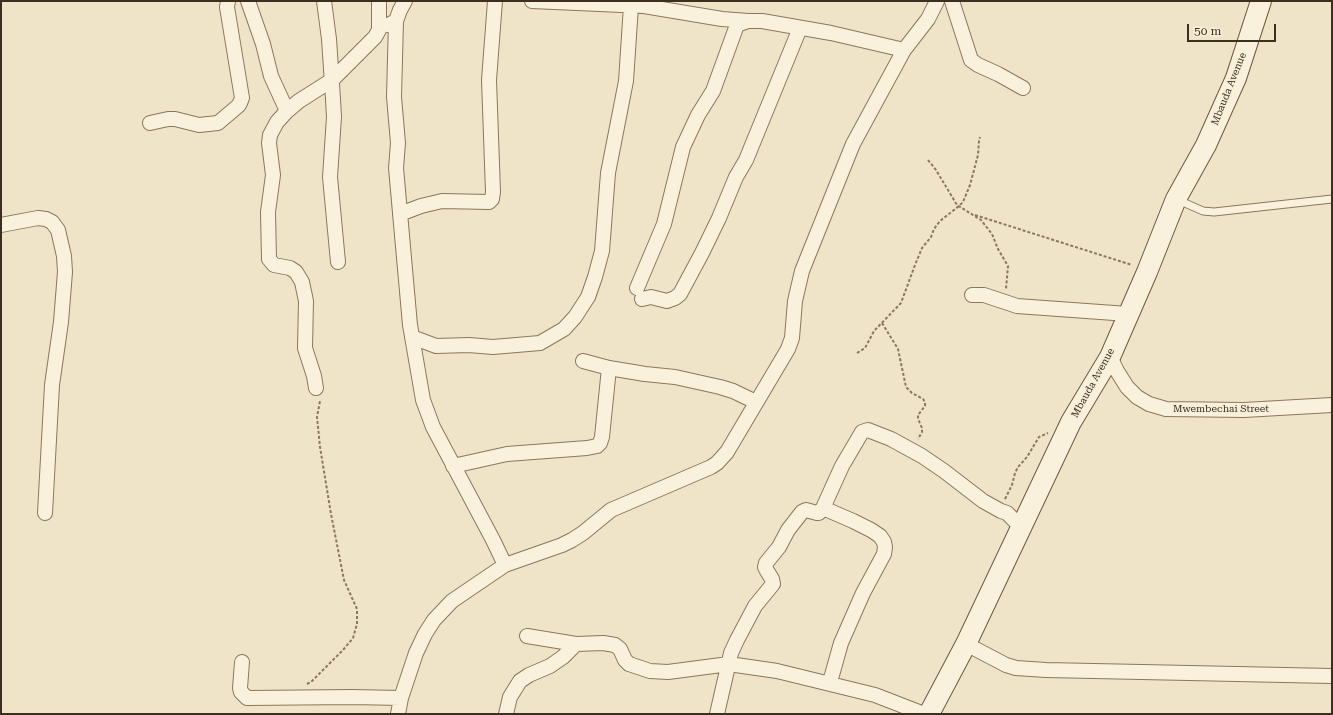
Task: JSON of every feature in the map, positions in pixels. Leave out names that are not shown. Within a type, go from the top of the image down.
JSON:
[{"type":"street","points":[[150,123],[175,119],[199,125],[209,125],[218,123],[238,106],[242,98],[226,7],[228,1]]},
{"type":"street","points":[[248,1],[263,44],[271,76],[287,111]]},
{"type":"street","points":[[324,1],[329,39],[334,117],[330,177],[338,262]]},
{"type":"street","points":[[318,394],[305,348],[306,301],[302,282],[296,272],[290,268],[271,263],[268,255],[268,212],[273,175],[269,143],[270,135],[277,122],[287,111],[299,101],[332,80],[375,37],[379,30],[379,1]]},
{"type":"street","points":[[405,1],[396,21],[394,101],[398,143],[396,168],[408,307],[423,400],[433,427],[505,565]]},
{"type":"street","points":[[400,214],[421,206],[442,201],[489,202],[492,199],[489,80],[495,1]]},
{"type":"street","points":[[532,1],[644,6],[722,19],[762,22],[831,33],[904,50]]},
{"type":"street","points":[[398,714],[401,698],[416,653],[425,634],[434,620],[452,601],[505,565],[562,545],[583,533],[610,510],[711,467],[717,463],[726,452],[788,349],[792,338],[795,301],[802,271],[853,144],[904,50],[928,19],[937,1]]},
{"type":"street","points":[[952,1],[971,60],[978,66],[998,74],[1023,88]]},
{"type":"street","name":"Mbauda Avenue","points":[[929,714],[966,644],[1072,422],[1110,357],[1148,270],[1176,199],[1206,144],[1236,78],[1261,1]]},
{"type":"street","points":[[412,337],[436,346],[469,345],[493,347],[540,343],[564,329],[588,297],[602,251],[608,173],[626,81],[631,6]]},
{"type":"street","points":[[379,30],[396,21]]},
{"type":"street","points":[[748,21],[737,25],[713,91],[698,115],[683,147],[664,224],[639,293],[667,301],[680,294],[702,253],[719,218],[736,177],[746,160],[800,28]]},
{"type":"street","points":[[1,225],[38,218],[46,219],[52,222],[58,230],[64,256],[65,272],[61,322],[52,385],[45,513]]},
{"type":"street","points":[[972,295],[984,295],[1017,306],[1128,314]]},
{"type":"street","name":"Mwembechai Street","points":[[1110,357],[1117,371],[1136,397],[1149,404],[1166,409],[1244,410],[1332,405]]},
{"type":"street","points":[[583,361],[609,368],[675,377],[720,387],[756,402]]},
{"type":"street","points":[[453,466],[506,454],[597,446],[602,437],[609,368]]},
{"type":"street","points":[[717,714],[731,653],[755,606],[772,584],[772,579],[766,571],[766,563],[779,547],[788,530],[802,512],[806,510],[820,513],[842,466],[862,432],[868,430],[891,439],[911,450],[944,471],[977,496],[1001,511],[1007,513],[1022,528]]},
{"type":"street","points":[[823,508],[871,530],[880,536],[885,547],[884,554],[863,593],[840,643],[829,683]]},
{"type":"street","points":[[527,636],[576,644],[603,643],[615,645],[620,649],[624,660],[628,664],[650,671],[668,672],[729,664],[777,671],[875,695],[924,714]]},
{"type":"street","points":[[506,714],[510,697],[520,681],[529,675],[550,666],[563,657],[576,644]]},
{"type":"street","points":[[966,644],[999,662],[1016,668],[1046,670],[1332,676]]},
{"type":"street","points":[[242,662],[240,688],[244,696],[251,699],[401,698]]},
{"type":"lane","points":[[1176,199],[1203,210],[1214,212],[1332,199]]},
{"type":"path","points":[[857,354],[865,348],[874,331],[901,303],[914,265],[922,248],[931,237],[934,229],[940,221],[963,202],[970,185],[978,155],[980,137]]},
{"type":"path","points":[[928,160],[959,206],[981,220],[992,234],[998,249],[1008,266],[1008,282],[1004,302]]},
{"type":"path","points":[[975,215],[1148,270]]},
{"type":"path","points":[[882,322],[898,349],[906,387],[925,402],[925,406],[918,419],[922,432],[911,450]]},
{"type":"path","points":[[296,698],[302,688],[311,682],[353,638],[357,624],[357,609],[344,580],[331,514],[320,446],[317,417],[318,394]]},
{"type":"path","points":[[1001,511],[1015,473],[1039,437],[1052,431]]}]
